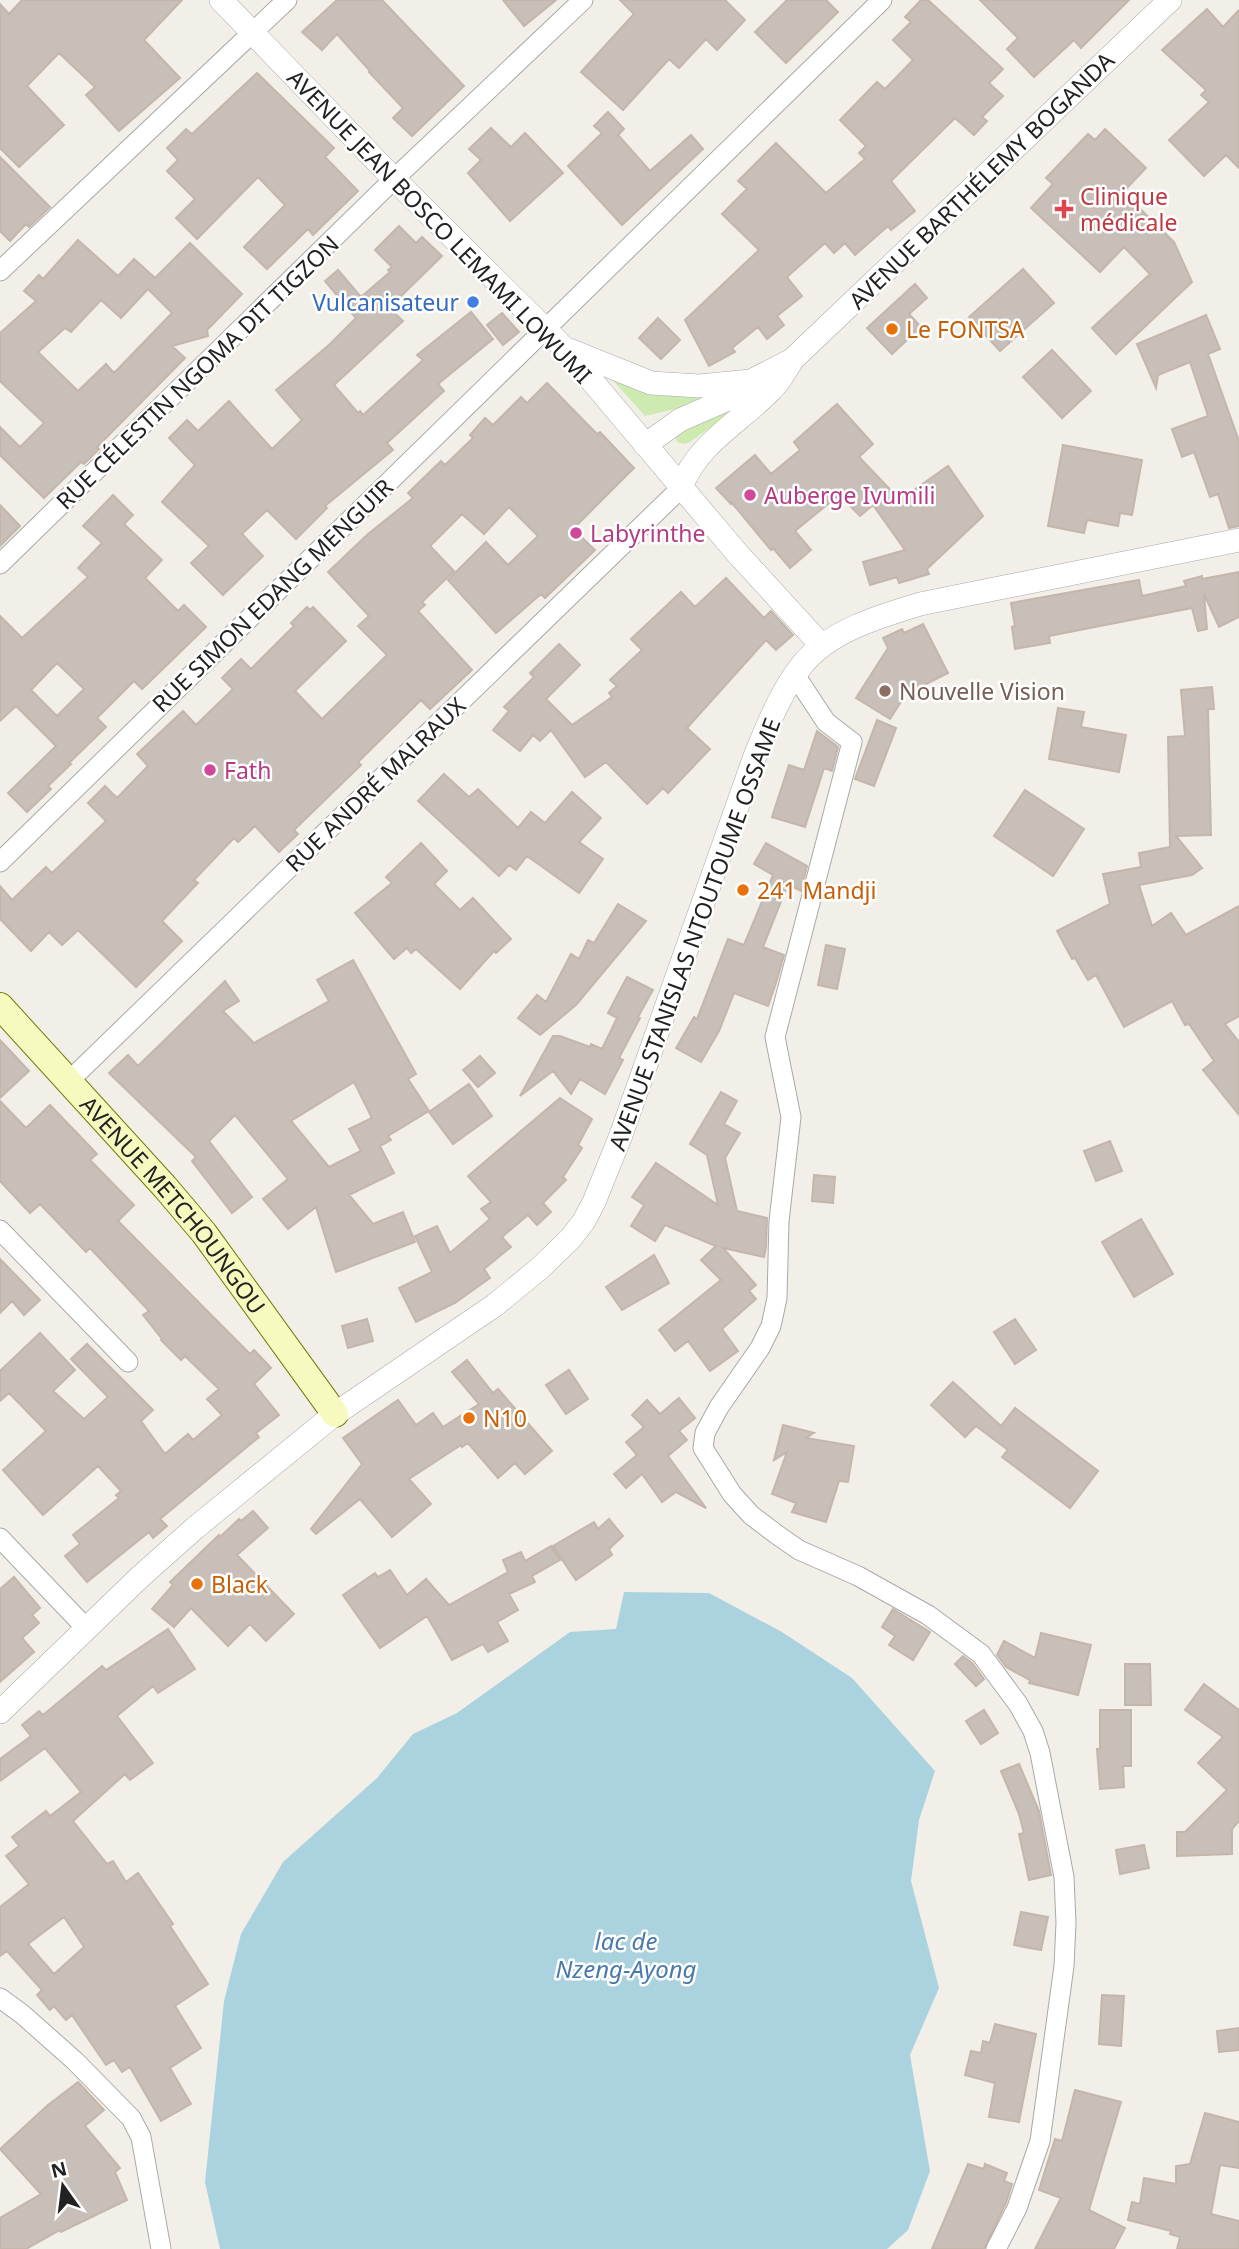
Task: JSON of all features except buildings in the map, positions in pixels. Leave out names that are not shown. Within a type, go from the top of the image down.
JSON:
[{"type":"main road","name":"AVENUE METCHOUNGOU","points":[[0,1006],[204,1233],[335,1414]]},
{"type":"street","name":"AVENUE JEAN BOSCO LEMAMI LOWUMI","points":[[221,0],[394,179],[565,349],[737,553],[822,646]]},
{"type":"street","points":[[0,271],[287,0]]},
{"type":"street","name":"RUE CÉLESTIN NGOMA DIT TIGZON","points":[[0,564],[394,179],[583,0]]},
{"type":"street","name":"RUE SIMON EDANG MENGUIR","points":[[0,862],[882,0]]},
{"type":"street","name":"AVENUE BARTHÉLEMY BOGANDA","points":[[792,359],[1170,0]]},
{"type":"street","points":[[565,349],[651,383],[699,386],[751,381]]},
{"type":"street","points":[[651,452],[680,421],[728,399],[751,381],[792,359]]},
{"type":"street","points":[[681,488],[688,470],[719,437],[774,388],[792,359]]},
{"type":"street","points":[[651,452],[677,457],[719,437]]},
{"type":"street","name":"RUE ANDRÉ MALRAUX","points":[[69,1081],[681,488]]},
{"type":"street","name":"AVENUE STANISLAS NTOUTOUME OSSAME","points":[[0,1712],[195,1528],[335,1414],[495,1305],[540,1268],[584,1222],[621,1135],[755,756],[774,713],[804,663],[822,646],[844,633],[893,612],[920,604],[1239,540]]},
{"type":"street","points":[[795,675],[826,722],[852,742],[775,1037],[792,1117],[779,1221],[777,1298],[771,1326],[760,1348],[719,1407],[705,1433],[702,1448],[732,1494],[751,1515],[776,1534],[799,1550],[858,1576],[928,1615],[981,1654],[1018,1704],[1033,1731],[1040,1753],[1064,1877],[1064,1966],[1040,2141],[1017,2208],[996,2249]]},
{"type":"street","points":[[0,1230],[128,1362]]},
{"type":"street","points":[[0,1538],[86,1628]]},
{"type":"street","points":[[0,1998],[75,2061],[131,2118],[141,2137],[161,2249]]},
{"type":"green space","points":[[609,376],[712,394],[693,405],[645,416]]},
{"type":"green space","points":[[723,409],[728,415],[690,442],[677,442],[675,434]]},
{"type":"water","name":"lac de Nzeng-Ayong","points":[[624,1592],[709,1593],[782,1632],[852,1678],[935,1771],[919,1820],[911,1881],[939,1988],[910,2055],[930,2171],[908,2230],[887,2249],[220,2249],[205,2182],[224,2001],[241,1934],[283,1862],[377,1778],[413,1734],[457,1713],[570,1632],[616,1629]]},
{"type":"place","name":"Clinique médicale","points":[[1064,209]]},
{"type":"place","name":"Vulcanisateur","points":[[473,302]]},
{"type":"place","name":"Le FONTSA","points":[[892,329]]},
{"type":"place","name":"Auberge Ivumili","points":[[750,495]]},
{"type":"place","name":"Labyrinthe","points":[[576,533]]},
{"type":"place","name":"Nouvelle Vision","points":[[885,691]]},
{"type":"place","name":"Fath","points":[[210,770]]},
{"type":"place","name":"241 Mandji","points":[[743,890]]},
{"type":"place","name":"N10","points":[[469,1418]]},
{"type":"place","name":"Black","points":[[197,1584]]}]
